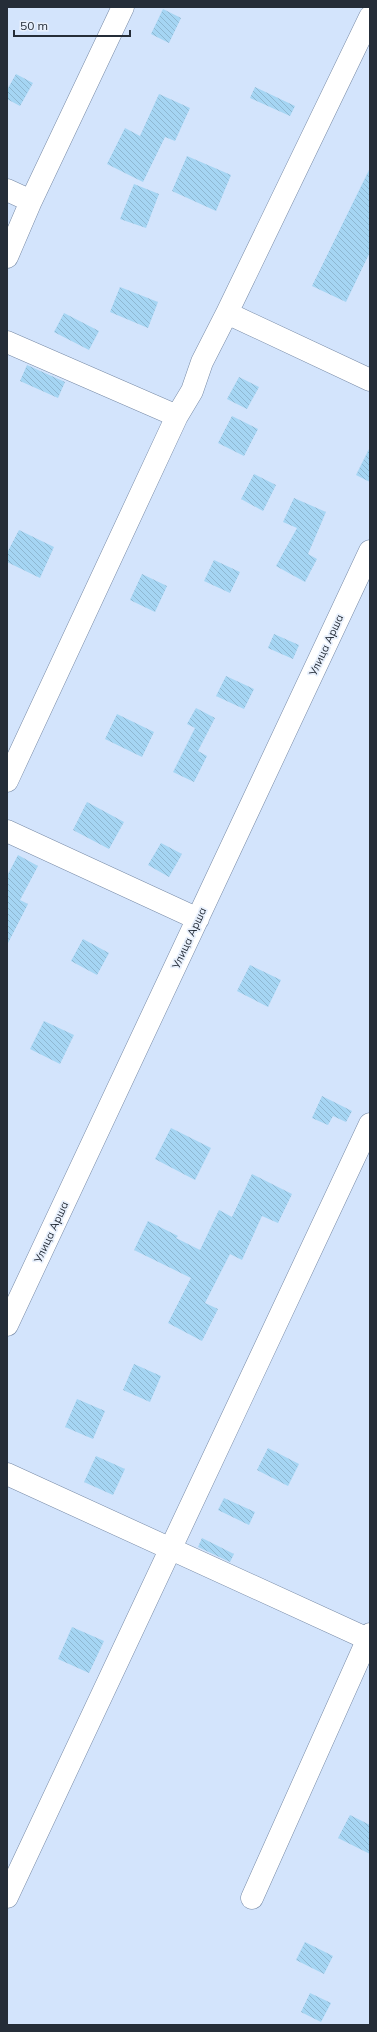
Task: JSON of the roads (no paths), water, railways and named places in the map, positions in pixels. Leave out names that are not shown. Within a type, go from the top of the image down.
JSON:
[{"type":"street","points":[[7,258],[31,201],[123,7]]},
{"type":"street","points":[[7,781],[177,416],[192,391],[202,362],[370,17]]},
{"type":"street","points":[[7,190],[31,201]]},
{"type":"street","points":[[227,313],[370,380]]},
{"type":"street","points":[[7,342],[177,416]]},
{"type":"street","name":"Улица Арша","points":[[7,1325],[370,551]]},
{"type":"street","points":[[7,831],[198,919]]},
{"type":"street","points":[[7,1897],[370,1124]]},
{"type":"street","points":[[7,1474],[170,1550],[369,1638],[252,1898]]}]
